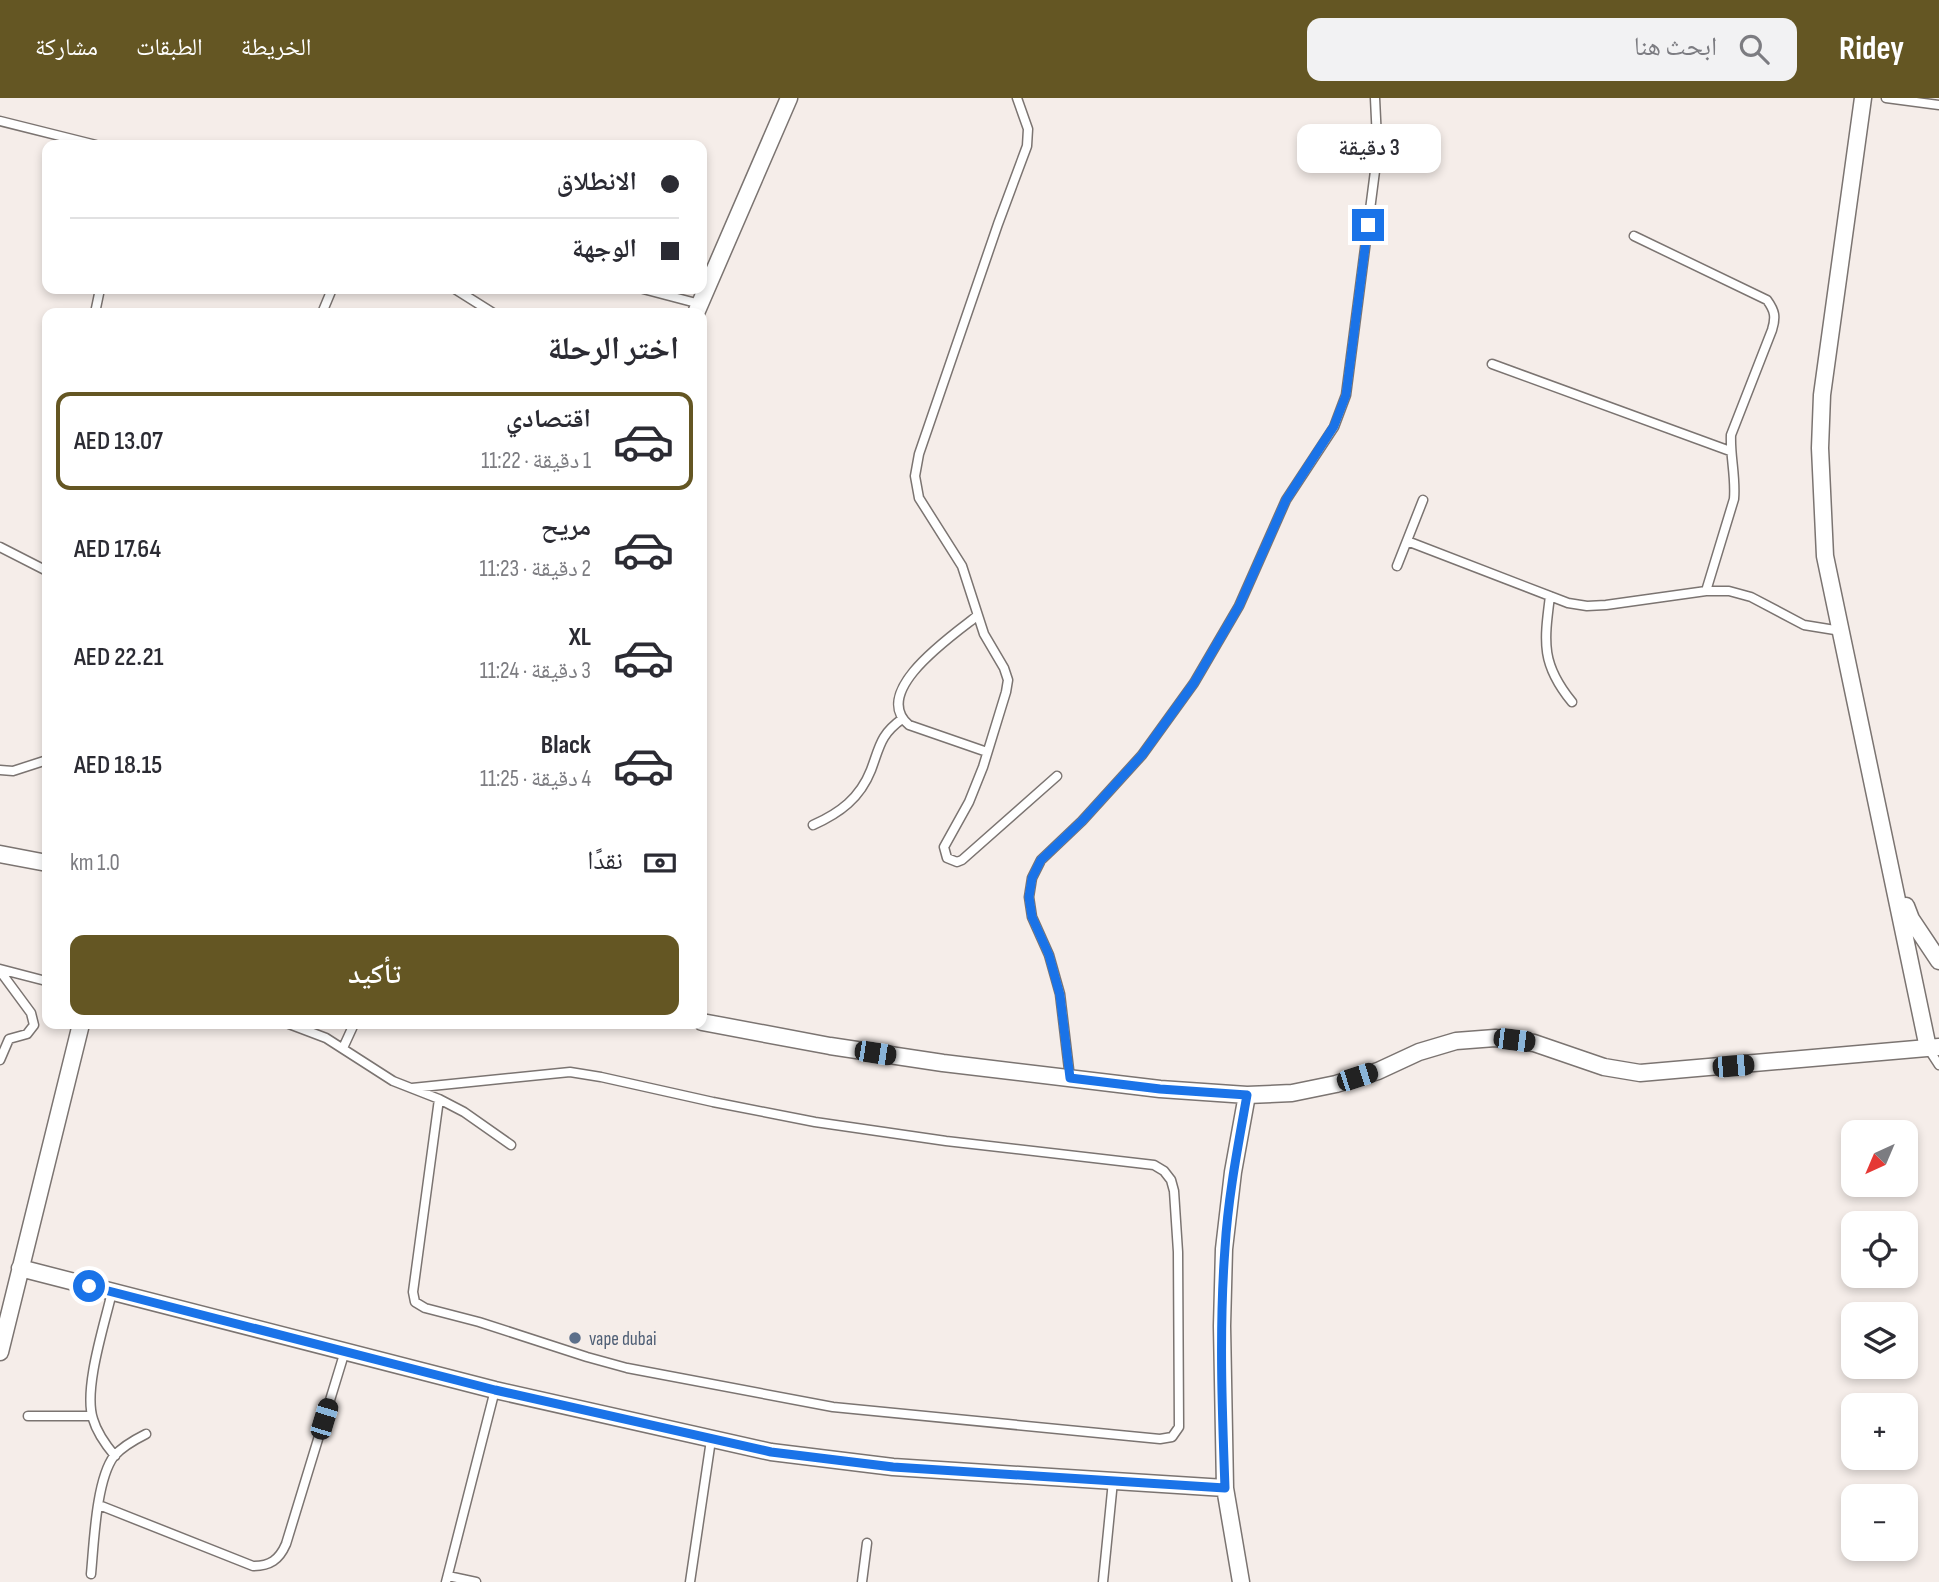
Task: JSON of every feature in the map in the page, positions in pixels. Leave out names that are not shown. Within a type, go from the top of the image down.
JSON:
[{"type":"street","points":[[707,287],[789,98]]},
{"type":"street","points":[[707,1023],[830,1046],[1160,1089],[1247,1095],[1292,1093],[1336,1084],[1419,1052],[1457,1041],[1495,1038],[1534,1042],[1604,1067],[1640,1073],[1933,1047],[1825,556],[1821,502],[1822,395],[1863,98]]},
{"type":"street","points":[[0,853],[42,862]]},
{"type":"street","points":[[1894,878],[1911,919],[1939,961]]},
{"type":"street","points":[[0,1352],[10,1294],[20,1268],[80,1029]]},
{"type":"street","points":[[1241,1582],[1225,1488],[1222,1404],[1224,1249],[1233,1172],[1247,1095]]},
{"type":"street","points":[[20,1268],[495,1390],[783,1454],[893,1467],[1225,1488]]},
{"type":"lane","points":[[1017,98],[1028,129],[1027,146],[919,454],[915,476],[919,498],[962,566],[984,634],[1008,680],[969,802],[944,847],[944,852],[951,861],[962,860],[1057,776]]},
{"type":"lane","points":[[1070,1078],[1060,995],[1049,955],[1032,917],[1029,897],[1032,878],[1041,860],[1082,821],[1142,755],[1194,683],[1239,606],[1286,500],[1334,426],[1346,395],[1375,171],[1375,98]]},
{"type":"lane","points":[[1886,98],[1933,102]]},
{"type":"lane","points":[[0,121],[76,140]]},
{"type":"lane","points":[[1634,236],[1767,300],[1774,309],[1776,319],[1731,435],[1734,499],[1706,591]]},
{"type":"lane","points":[[463,294],[485,308]]},
{"type":"lane","points":[[657,294],[698,308]]},
{"type":"lane","points":[[1492,364],[1730,451]]},
{"type":"lane","points":[[1397,566],[1423,500]]},
{"type":"lane","points":[[1406,541],[1568,603],[1587,606],[1706,591],[1729,591],[1751,597],[1804,625],[1841,631]]},
{"type":"lane","points":[[0,547],[42,568]]},
{"type":"lane","points":[[1550,596],[1546,632],[1547,658],[1556,682],[1572,702]]},
{"type":"lane","points":[[977,616],[930,655],[908,679],[897,702],[902,719],[918,728],[987,752]]},
{"type":"lane","points":[[813,825],[832,817],[849,804],[863,788],[883,736],[902,719]]},
{"type":"lane","points":[[0,770],[13,771],[42,762]]},
{"type":"lane","points":[[0,970],[42,980]]},
{"type":"lane","points":[[0,970],[32,1013],[34,1025],[27,1034],[9,1039],[0,1060]]},
{"type":"lane","points":[[302,1029],[326,1038],[393,1081],[439,1099],[472,1117],[511,1145]]},
{"type":"lane","points":[[343,1048],[352,1029]]},
{"type":"lane","points":[[1933,1047],[1939,1065]]},
{"type":"lane","points":[[412,1088],[570,1072],[815,1122],[946,1141],[1154,1165],[1164,1171],[1171,1180],[1174,1191],[1178,1252],[1179,1427],[1172,1437],[1160,1439],[833,1407],[626,1368],[419,1306],[413,1292],[439,1099]]},
{"type":"lane","points":[[112,1292],[89,1394],[92,1416],[100,1438],[115,1456]]},
{"type":"lane","points":[[99,1505],[253,1566],[274,1562],[282,1554],[286,1544],[345,1352]]},
{"type":"lane","points":[[476,1582],[447,1579],[495,1390]]},
{"type":"lane","points":[[28,1416],[92,1416]]},
{"type":"lane","points":[[91,1574],[105,1472],[115,1456],[129,1443],[146,1434]]},
{"type":"lane","points":[[690,1582],[711,1440]]},
{"type":"lane","points":[[1103,1582],[1114,1481]]},
{"type":"lane","points":[[862,1582],[867,1543]]},
{"type":"place","name":"vape dubai","points":[[575,1338]]},
{"type":"route","points":[[89,1286],[495,1390],[771,1452],[893,1467],[1225,1488],[1222,1404],[1224,1249],[1233,1172],[1247,1095],[1160,1089],[1070,1078],[1060,995],[1049,955],[1032,917],[1029,897],[1032,878],[1041,860],[1082,821],[1142,755],[1194,683],[1239,606],[1286,500],[1334,426],[1346,395],[1368,225]]}]
